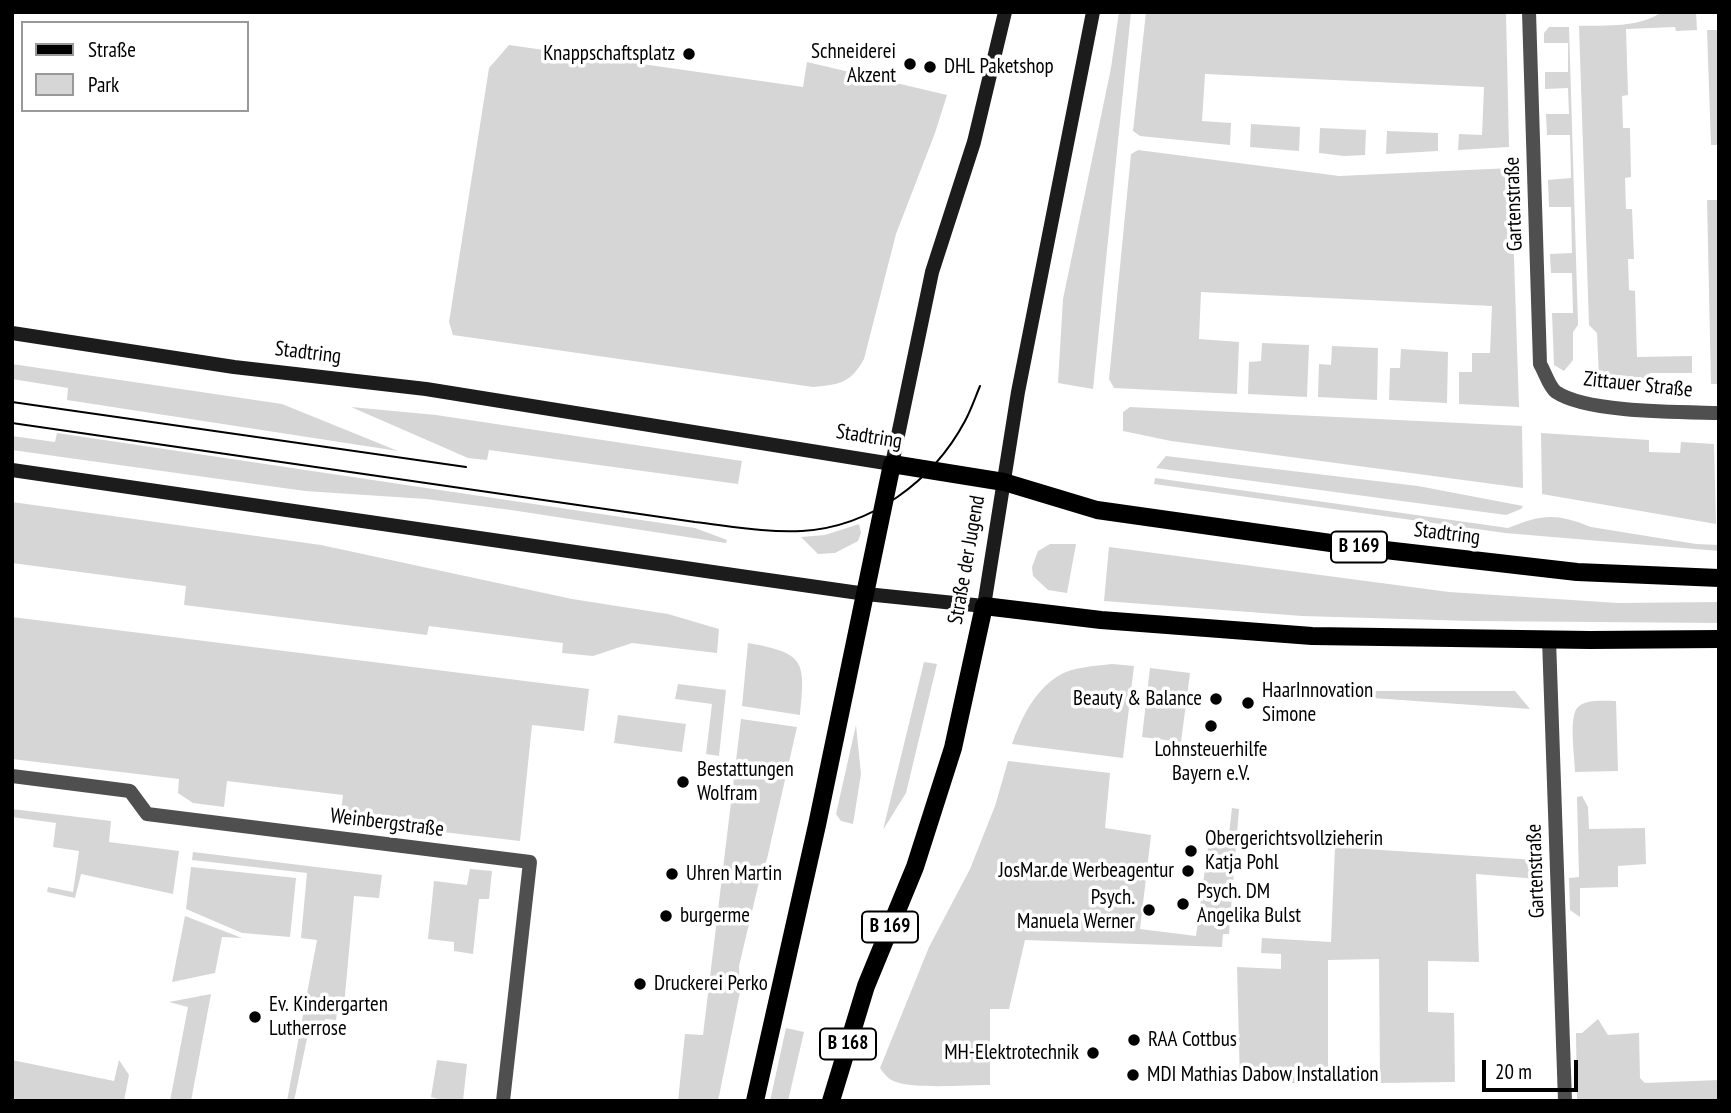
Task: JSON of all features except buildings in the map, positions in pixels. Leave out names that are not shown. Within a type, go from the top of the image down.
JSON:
[{"type":"main road","points":[[755,1101],[817,825],[932,272],[974,142],[1005,12]]},
{"type":"main road","name":"Straße der Jugend","points":[[831,1101],[866,986],[915,867],[953,748],[984,606],[1018,392],[1093,12]]},
{"type":"main road","name":"Stadtring","points":[[12,333],[234,367],[426,389],[1004,482],[1097,510],[1345,545],[1577,572],[1719,578]]},
{"type":"main road","points":[[12,470],[866,594],[1101,620],[1312,636],[1719,639]]},
{"type":"street","name":"Gartenstraße","points":[[1529,12],[1540,364],[1554,391]]},
{"type":"street","name":"Zittauer Straße","points":[[1554,391],[1581,404],[1719,413]]},
{"type":"street","name":"Gartenstraße","points":[[1549,639],[1565,1101]]},
{"type":"street","name":"Weinbergstraße","points":[[12,776],[130,791],[147,814],[530,862],[503,1101]]},
{"type":"green space","points":[[1119,12],[1131,12],[1093,389],[1058,383],[1063,299],[1111,68]]},
{"type":"green space","points":[[1146,12],[1506,12],[1509,147],[1458,150],[1459,134],[1482,135],[1484,87],[1205,74],[1202,121],[1231,123],[1230,145],[1140,136],[1133,131]]},
{"type":"green space","points":[[1662,12],[1696,12],[1697,30],[1676,31],[1675,27],[1626,29],[1628,95],[1622,96],[1623,128],[1630,128],[1631,177],[1625,178],[1626,209],[1632,209],[1634,259],[1628,259],[1629,290],[1635,291],[1637,357],[1692,356],[1692,373],[1650,373],[1650,381],[1599,378],[1597,333],[1589,325],[1579,26],[1633,23]]},
{"type":"green space","points":[[1549,27],[1569,27],[1578,325],[1573,332],[1573,360],[1564,371],[1554,365],[1552,313],[1573,313],[1572,273],[1551,273],[1550,254],[1572,253],[1571,207],[1549,207],[1548,180],[1571,178],[1570,135],[1547,135],[1546,114],[1569,114],[1568,88],[1545,89],[1545,72],[1568,72],[1568,43],[1544,43],[1544,33]]},
{"type":"green space","points":[[1707,30],[1719,30],[1719,145],[1711,145]]},
{"type":"green space","points":[[509,45],[803,87],[807,62],[947,95],[896,234],[864,359],[854,374],[837,383],[813,387],[453,335],[449,322],[489,68]]},
{"type":"green space","points":[[1251,124],[1300,127],[1299,151],[1250,147]]},
{"type":"green space","points":[[1320,128],[1366,130],[1365,155],[1319,153]]},
{"type":"green space","points":[[1387,131],[1438,133],[1438,151],[1386,154]]},
{"type":"green space","points":[[1138,150],[1339,176],[1511,168],[1519,407],[1459,404],[1459,372],[1472,372],[1472,353],[1490,353],[1492,306],[1201,292],[1199,339],[1239,342],[1237,394],[1114,388],[1109,379],[1131,154]]},
{"type":"green space","points":[[1707,200],[1719,200],[1719,384],[1711,384]]},
{"type":"green space","points":[[1262,343],[1309,345],[1307,397],[1248,394],[1249,362],[1261,361]]},
{"type":"green space","points":[[1332,346],[1378,348],[1377,400],[1318,397],[1319,364],[1331,365]]},
{"type":"green space","points":[[1401,349],[1448,352],[1447,403],[1389,400],[1390,368],[1400,368]]},
{"type":"green space","points":[[12,364],[282,404],[398,451],[67,400],[68,388],[12,379]]},
{"type":"green space","points":[[351,407],[436,415],[742,461],[738,484],[489,450],[487,460],[468,458]]},
{"type":"green space","points":[[1130,407],[1522,426],[1523,488],[1171,441],[1123,431],[1123,412]]},
{"type":"green space","points":[[57,433],[695,528],[727,540],[726,543],[426,499],[305,491],[12,450],[12,436],[55,442]]},
{"type":"green space","points":[[1541,433],[1649,440],[1649,452],[1680,453],[1681,442],[1714,444],[1716,524],[1542,494]]},
{"type":"green space","points":[[1166,456],[1418,486],[1523,506],[1506,515],[1156,468]]},
{"type":"green space","points":[[1155,478],[1508,528],[1540,518],[1559,517],[1591,527],[1696,544],[1719,545],[1719,551],[1505,533],[1154,484]]},
{"type":"green space","points":[[12,502],[321,545],[572,599],[668,614],[719,629],[717,653],[632,643],[593,656],[562,653],[563,643],[429,626],[427,635],[184,605],[186,586],[12,563]]},
{"type":"green space","points":[[859,524],[861,533],[858,541],[835,553],[818,554],[801,537],[825,535]]},
{"type":"green space","points":[[1050,544],[1076,544],[1067,593],[1048,590],[1033,576],[1032,567],[1038,551]]},
{"type":"green space","points":[[1109,547],[1449,592],[1618,603],[1719,602],[1719,623],[1471,621],[1302,616],[1104,601]]},
{"type":"green space","points":[[12,617],[589,689],[584,731],[532,725],[520,841],[340,820],[343,795],[227,781],[224,807],[193,803],[178,793],[179,779],[12,759]]},
{"type":"green space","points":[[748,643],[781,651],[797,662],[802,682],[800,715],[742,706]]},
{"type":"green space","points":[[924,662],[937,664],[906,793],[883,830]]},
{"type":"green space","points":[[1112,664],[1134,666],[1123,758],[1012,744],[1029,706],[1050,682],[1070,671]]},
{"type":"green space","points":[[1150,668],[1190,673],[1181,742],[1142,737]]},
{"type":"green space","points":[[678,684],[726,690],[719,756],[706,754],[712,704],[675,699]]},
{"type":"green space","points":[[1297,687],[1355,691],[1515,691],[1530,709],[1301,693]]},
{"type":"green space","points":[[1616,701],[1618,771],[1575,772],[1575,712],[1581,704]]},
{"type":"green space","points":[[618,715],[686,724],[682,752],[614,743]]},
{"type":"green space","points":[[741,719],[797,727],[739,966],[740,992],[718,1101],[678,1101],[685,1034],[703,1035]]},
{"type":"green space","points":[[856,725],[861,774],[853,824],[841,821],[836,814]]},
{"type":"green space","points":[[1008,761],[1110,773],[1105,828],[1151,835],[1140,929],[1196,936],[1210,832],[1229,834],[1232,808],[1239,809],[1229,934],[1223,934],[1222,947],[1025,940],[1009,1009],[990,1009],[990,1085],[928,1086],[896,1082],[887,1077],[880,1068],[929,947],[970,869],[995,806]]},
{"type":"green space","points":[[1582,796],[1588,807],[1589,829],[1645,828],[1646,864],[1618,866],[1618,887],[1580,888],[1580,917],[1570,910],[1569,878],[1579,877],[1577,797]]},
{"type":"green space","points":[[12,809],[111,821],[109,842],[179,851],[173,894],[81,874],[75,898],[47,892],[48,887],[73,892],[79,851],[53,847],[56,823],[12,817]]},
{"type":"green space","points":[[1335,847],[1536,860],[1538,879],[1476,874],[1479,962],[1428,961],[1428,1012],[1454,1013],[1455,1082],[1380,1083],[1379,959],[1328,960],[1328,1083],[1240,1083],[1237,967],[1281,969],[1281,954],[1261,953],[1262,938],[1331,942]]},
{"type":"green space","points":[[193,852],[382,875],[379,898],[354,896],[344,1006],[338,1006],[336,1020],[325,1019],[324,1031],[309,1029],[294,1101],[287,1101],[317,940],[301,938],[307,873],[192,860]]},
{"type":"green space","points":[[191,867],[296,878],[290,937],[242,933],[186,909]]},
{"type":"green space","points":[[470,869],[492,871],[489,899],[479,899],[473,954],[454,951],[454,942],[428,939],[434,881],[467,885]]},
{"type":"green space","points":[[185,916],[242,938],[222,937],[215,973],[172,982]]},
{"type":"green space","points":[[211,994],[191,1101],[170,1101],[188,1007],[169,1002]]},
{"type":"green space","points":[[1598,1019],[1608,1035],[1639,1033],[1640,1078],[1645,1083],[1719,1080],[1719,1101],[1577,1101],[1576,1033],[1582,1033]]},
{"type":"green space","points":[[786,1028],[804,1032],[788,1101],[770,1101]]},
{"type":"green space","points":[[12,1060],[114,1081],[119,1060],[129,1075],[124,1101],[25,1101],[12,1098]]},
{"type":"green space","points":[[437,1060],[467,1064],[463,1101],[445,1101],[431,1097]]},
{"type":"tram line","points":[[12,423],[695,522],[762,530],[802,531],[828,528],[852,521],[897,497],[918,481],[952,443],[980,386]]},
{"type":"tram line","points":[[12,402],[466,467]]},
{"type":"place","name":"Knappschaftsplatz","points":[[689,54]]},
{"type":"place","name":"Schneiderei Akzent","points":[[910,64]]},
{"type":"place","name":"DHL Paketshop","points":[[930,67]]},
{"type":"place","name":"Beauty & Balance","points":[[1216,699]]},
{"type":"place","name":"HaarInnovation Simone","points":[[1248,703]]},
{"type":"place","name":"Lohnsteuerhilfe Bayern e.V.","points":[[1211,726]]},
{"type":"place","name":"Bestattungen Wolfram","points":[[683,782]]},
{"type":"place","name":"Obergerichtsvollzieherin Katja Pohl","points":[[1191,851]]},
{"type":"place","name":"JosMar.de Werbeagentur","points":[[1188,871]]},
{"type":"place","name":"Uhren Martin","points":[[672,874]]},
{"type":"place","name":"Psych. DM Angelika Bulst","points":[[1183,904]]},
{"type":"place","name":"Psych. Manuela Werner","points":[[1149,910]]},
{"type":"place","name":"burgerme","points":[[666,916]]},
{"type":"place","name":"Druckerei Perko","points":[[640,984]]},
{"type":"place","name":"Ev. Kindergarten Lutherrose","points":[[255,1017]]},
{"type":"place","name":"RAA Cottbus","points":[[1134,1040]]},
{"type":"place","name":"MH-Elektrotechnik","points":[[1093,1053]]},
{"type":"place","name":"MDI Mathias Dabow Installation","points":[[1133,1075]]}]
